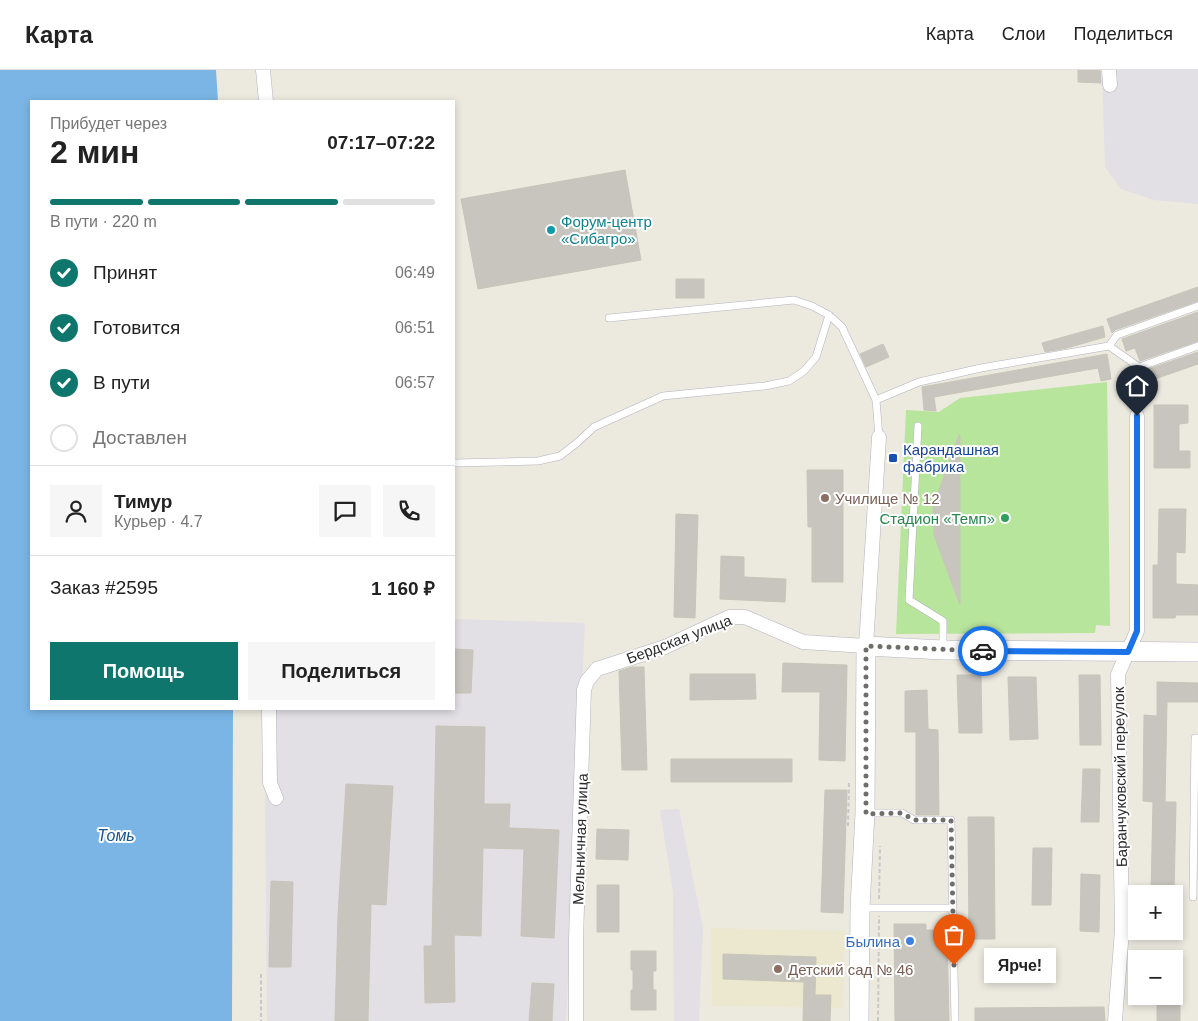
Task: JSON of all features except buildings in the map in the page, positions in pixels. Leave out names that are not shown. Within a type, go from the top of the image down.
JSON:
[{"type":"street","points":[[263,70],[266,100]]},
{"type":"street","points":[[1110,70],[1110,85]]},
{"type":"street","name":"Баранчуковский переулок","points":[[1114,1021],[1122,930],[1118,674],[1137,631],[1137,416]]},
{"type":"street","points":[[860,1021],[860,908],[866,814],[866,646],[879,437]]},
{"type":"street","name":"Бердская улица","points":[[604,666],[665,647],[729,617],[745,617],[803,642],[943,650],[1198,652]]},
{"type":"street","name":"Мельничная улица","points":[[576,1021],[576,939],[584,690],[591,674],[604,666]]},
{"type":"street","points":[[269,710],[270,783],[276,798]]},
{"type":"lane","points":[[609,318],[794,300],[812,306],[829,315],[842,326],[876,400],[879,437]]},
{"type":"lane","points":[[1109,346],[1117,335],[1198,306]]},
{"type":"lane","points":[[455,463],[538,461],[560,456],[594,427],[663,396],[765,386],[789,381],[804,372],[816,357],[829,315]]},
{"type":"lane","points":[[876,400],[919,382],[980,368],[1109,346],[1139,366],[1198,346]]},
{"type":"lane","points":[[918,426],[909,600],[943,621],[943,650]]},
{"type":"lane","points":[[1193,897],[1195,738],[1198,738]]},
{"type":"lane","points":[[866,814],[902,813],[914,820],[951,820],[956,1021]]},
{"type":"lane","points":[[860,908],[953,908]]},
{"type":"path","points":[[261,974],[261,1021]]},
{"type":"shaded area","points":[[1102,70],[1198,70],[1198,204],[1154,200],[1121,189],[1105,167]]},
{"type":"shaded area","points":[[455,619],[585,623],[566,1021],[267,1021],[265,769],[276,710],[455,710]]},
{"type":"shaded area","points":[[679,809],[703,928],[699,1021],[674,1021],[673,892],[660,810]]},
{"type":"shaded area","name":"Детский сад № 46","points":[[711,928],[845,931],[843,1008],[712,1006]]},
{"type":"green space","name":"Стадион «Темп»","points":[[1107,382],[1110,626],[1096,625],[1095,633],[896,634],[906,410],[939,412],[960,398]]},
{"type":"water","name":"Томь","points":[[0,70],[216,70],[218,100],[30,100],[30,710],[233,710],[232,1021],[0,1021]]},
{"type":"way so far","points":[[954,965],[951,820],[914,820],[902,813],[866,814],[866,646],[983,651]]},
{"type":"place","name":"Форум-центр «Сибагро»","points":[[551,230]]},
{"type":"place","name":"Карандашная фабрика","points":[[893,458]]},
{"type":"place","name":"Училище № 12","points":[[825,498]]},
{"type":"place","name":"Стадион «Темп»","points":[[1005,518]]},
{"type":"place","name":"Былина","points":[[910,941]]},
{"type":"place","name":"Ярче!","points":[[954,965]]},
{"type":"place","name":"Детский сад № 46","points":[[778,969]]},
{"type":"route","points":[[983,651],[1128,652],[1137,631],[1137,416]]}]
